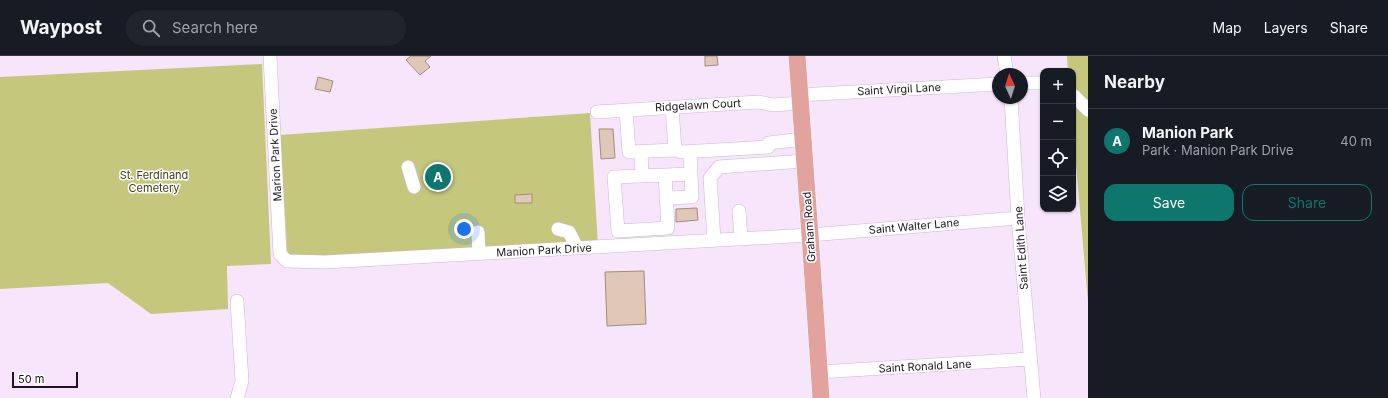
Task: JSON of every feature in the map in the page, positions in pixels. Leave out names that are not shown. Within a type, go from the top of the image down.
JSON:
[{"type":"main road","name":"Graham Road","points":[[797,56],[821,398]]},
{"type":"street","name":"Marion Park Drive","points":[[270,56],[280,254]]},
{"type":"street","points":[[1004,56],[1006,68]]},
{"type":"street","points":[[1028,83],[1040,83]]},
{"type":"street","name":"Saint Virgil Lane","points":[[800,99],[992,84]]},
{"type":"street","points":[[1076,98],[1088,110]]},
{"type":"street","name":"Ridgelawn Court","points":[[597,112],[759,102],[772,104],[800,99]]},
{"type":"street","name":"Saint Edith Lane","points":[[1011,104],[1018,218],[1034,398]]},
{"type":"street","points":[[672,107],[675,150]]},
{"type":"street","points":[[626,110],[629,152],[675,150],[690,152],[768,147],[769,143],[803,140]]},
{"type":"street","points":[[641,152],[642,176]]},
{"type":"street","points":[[666,198],[692,197],[690,152]]},
{"type":"street","points":[[714,240],[710,178],[719,167],[804,161]]},
{"type":"street","points":[[408,167],[414,187]]},
{"type":"street","points":[[665,175],[668,228],[618,231],[614,177],[642,176],[665,175],[691,174]]},
{"type":"street","points":[[739,211],[741,238]]},
{"type":"street","name":"Saint Walter Lane","points":[[810,235],[1018,218]]},
{"type":"street","points":[[558,229],[569,232],[577,248]]},
{"type":"street","points":[[644,229],[645,244]]},
{"type":"street","points":[[478,232],[479,253]]},
{"type":"street","name":"Manion Park Drive","points":[[280,254],[288,261],[325,262],[810,235]]},
{"type":"street","points":[[237,301],[242,380],[237,398]]},
{"type":"street","name":"Saint Ronald Lane","points":[[819,372],[1030,359]]},
{"type":"green space","points":[[1067,56],[1088,56],[1088,102],[1076,89],[1076,68],[1068,68]]},
{"type":"green space","name":"St. Ferdinand Cemetery","points":[[262,64],[271,264],[227,266],[228,309],[151,314],[108,283],[0,289],[0,77]]},
{"type":"green space","points":[[1076,106],[1088,118],[1088,302],[1076,164]]},
{"type":"green space","points":[[590,113],[598,246],[288,265],[280,135]]},
{"type":"building","points":[[411,56],[431,56],[425,61],[430,67],[420,75],[406,60]]},
{"type":"building","points":[[705,56],[717,56],[718,65],[705,66]]},
{"type":"building","points":[[318,77],[333,81],[330,92],[315,89]]},
{"type":"building","points":[[599,129],[613,129],[615,158],[601,159]]},
{"type":"building","points":[[532,194],[532,203],[515,203],[515,195]]},
{"type":"building","points":[[697,208],[698,220],[676,222],[676,209]]},
{"type":"building","points":[[644,271],[646,324],[607,326],[605,272]]},
{"type":"place","name":"Manion Park","points":[[438,177]]}]
